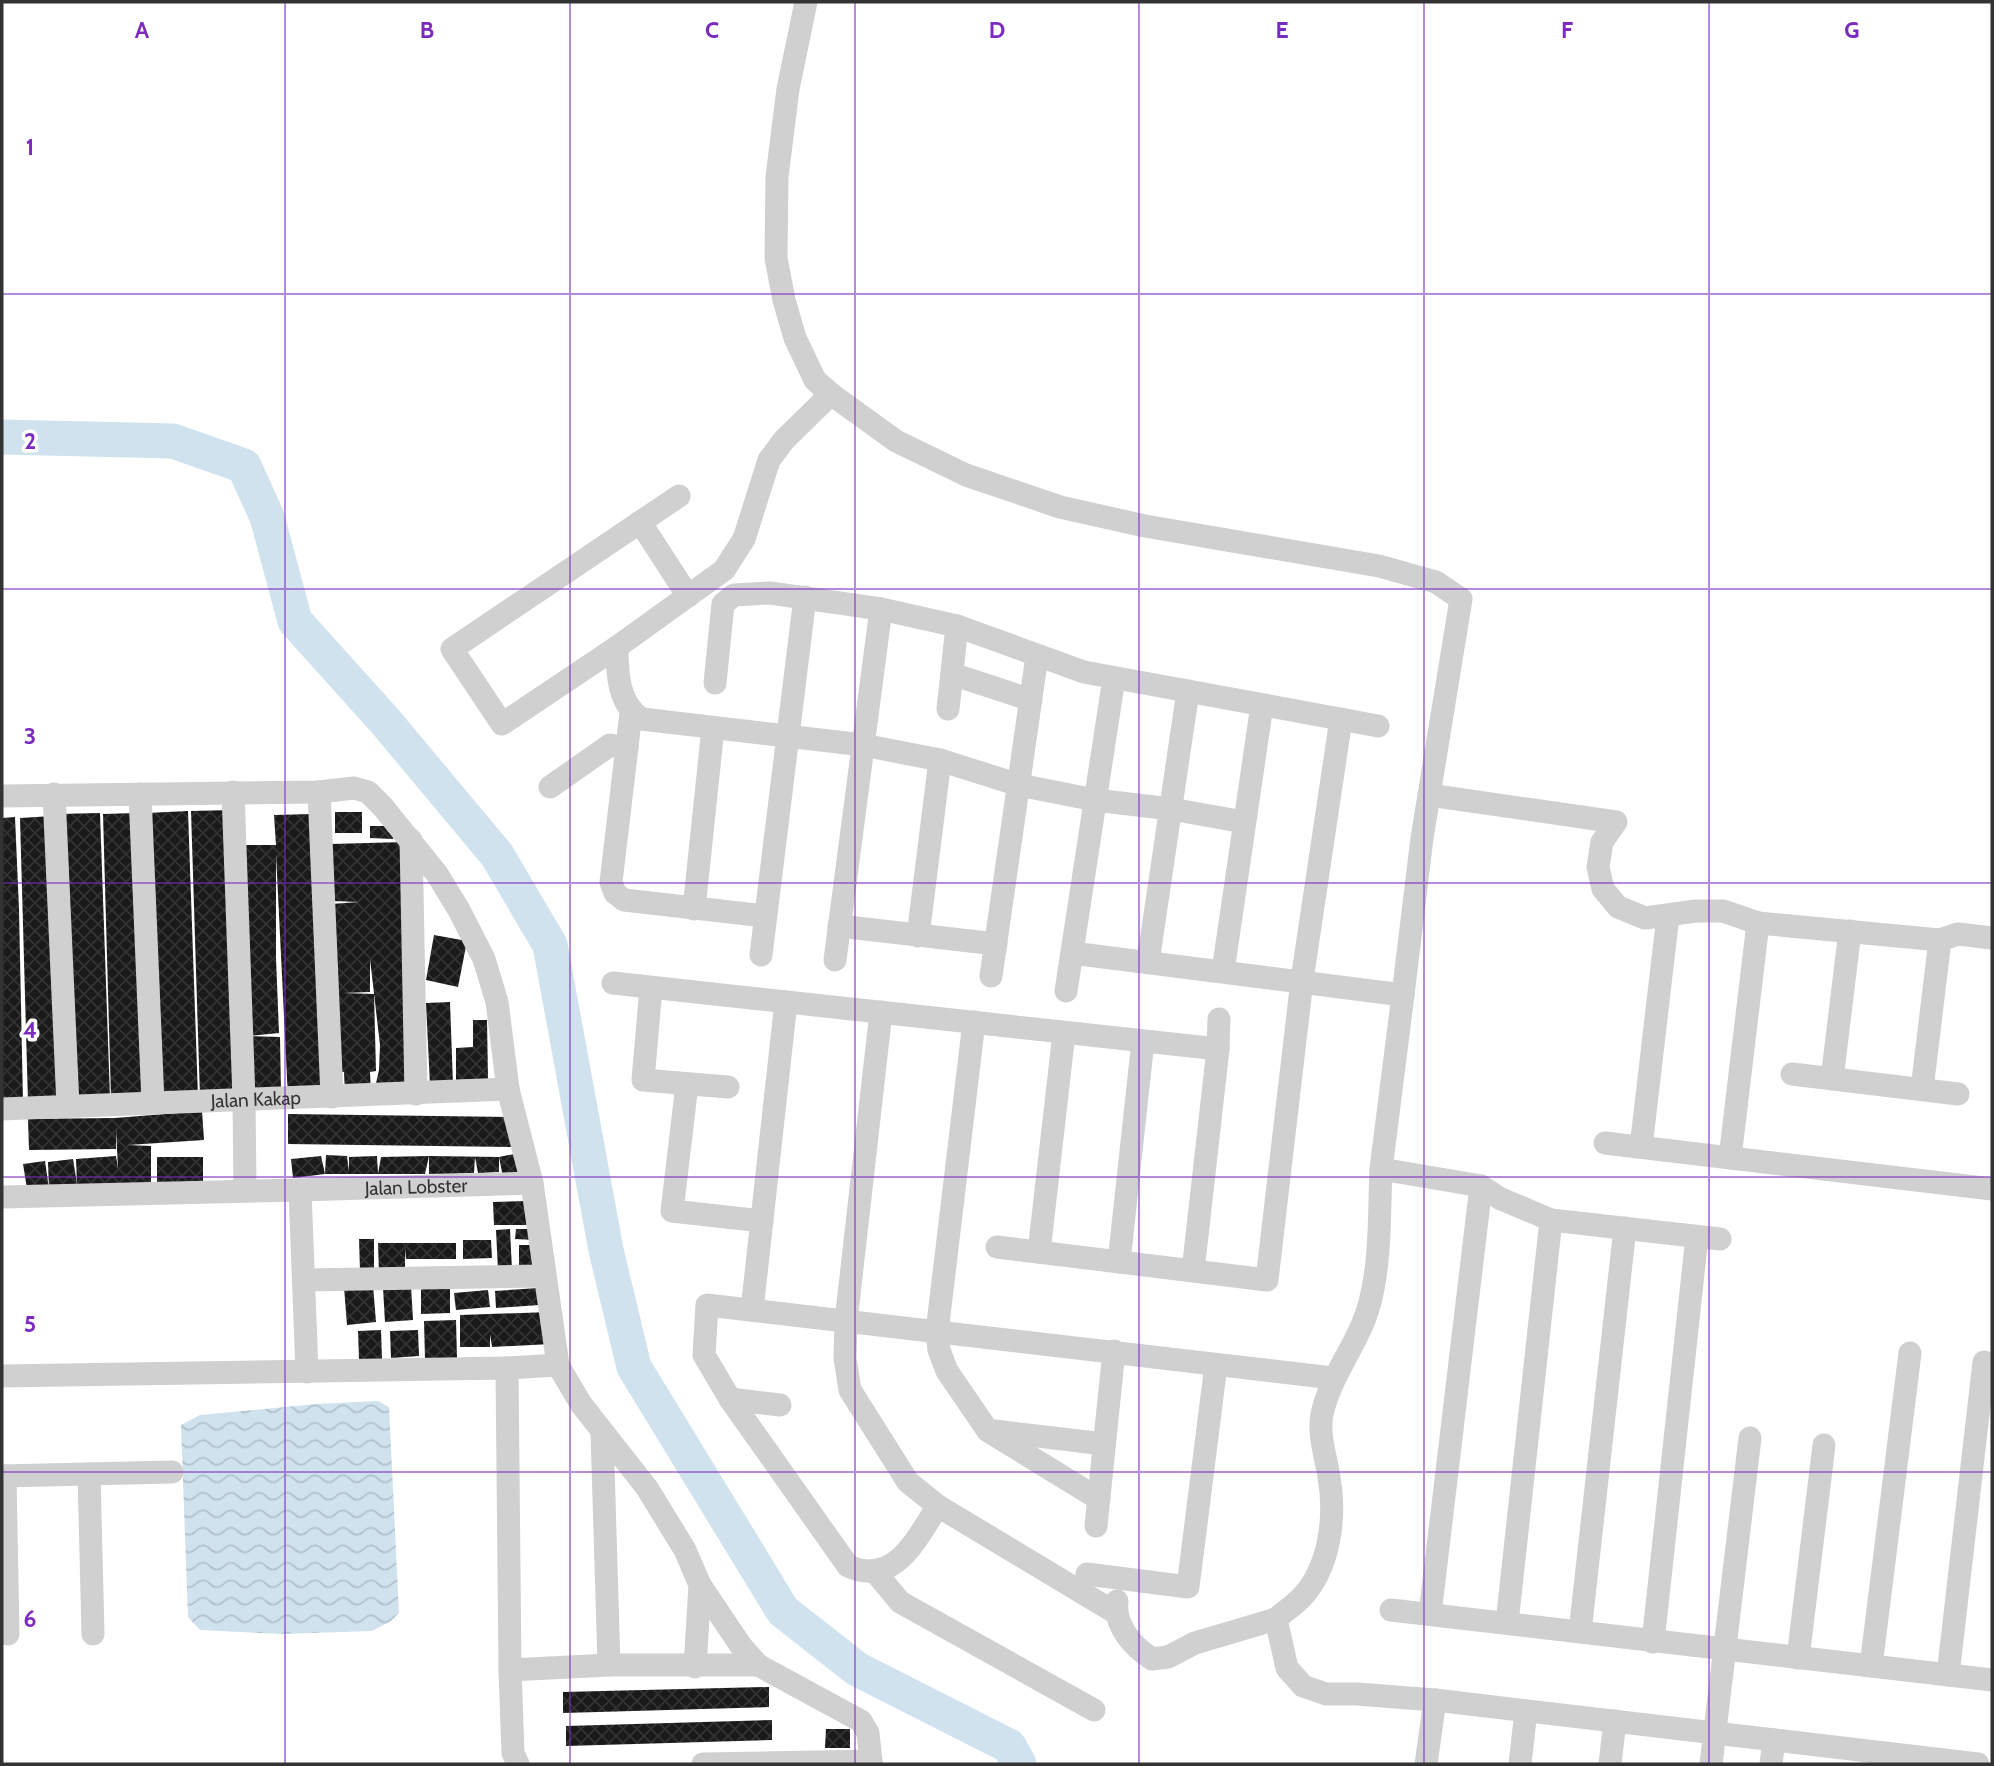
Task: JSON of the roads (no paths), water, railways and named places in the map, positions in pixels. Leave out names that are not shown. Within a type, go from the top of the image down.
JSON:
[{"type":"street","points":[[806,2],[788,89],[777,177],[776,258],[795,338],[815,380],[896,441],[919,453],[966,475],[1060,507],[1145,526],[1379,566],[1436,582],[1461,599],[1429,795],[1403,995],[1381,1169],[1377,1252],[1370,1301],[1356,1342],[1333,1378],[1322,1416],[1321,1438],[1332,1503],[1328,1542],[1319,1571],[1302,1597],[1276,1619],[1195,1643],[1168,1657],[1152,1659],[1126,1635],[1116,1613],[1120,1578]]},
{"type":"street","points":[[679,496],[452,649],[502,724],[617,647],[724,570],[744,539],[769,460],[784,440],[831,394]]},
{"type":"street","points":[[640,522],[688,596]]},
{"type":"street","points":[[715,683],[723,604],[734,595],[770,593],[881,609],[957,626],[1084,672],[1378,726]]},
{"type":"street","points":[[761,954],[805,597]]},
{"type":"street","points":[[835,960],[881,609]]},
{"type":"street","points":[[948,709],[957,626]]},
{"type":"street","points":[[617,647],[624,702],[631,713],[642,719],[863,746],[940,760],[1019,785],[1095,800],[1171,809],[1244,822]]},
{"type":"street","points":[[991,976],[1037,656]]},
{"type":"street","points":[[952,674],[1031,700]]},
{"type":"street","points":[[1066,991],[1114,678]]},
{"type":"street","points":[[1148,962],[1188,691]]},
{"type":"street","points":[[1223,971],[1262,705]]},
{"type":"street","points":[[631,713],[611,882],[615,893],[624,900],[765,916]]},
{"type":"street","points":[[998,1247],[1267,1280],[1302,980],[1341,719]]},
{"type":"street","points":[[694,909],[713,727]]},
{"type":"street","points":[[550,787],[610,745],[627,748]]},
{"type":"street","points":[[918,936],[940,760]]},
{"type":"street","points":[[2,796],[319,792],[354,788],[368,792],[383,807],[437,874],[459,909],[489,974],[497,1002],[508,1089],[532,1183],[558,1365],[581,1404],[647,1488],[685,1550],[700,1585],[730,1631],[758,1665],[861,1721],[868,1733],[871,1762],[703,1764]]},
{"type":"street","points":[[233,792],[245,1191]]},
{"type":"street","points":[[319,792],[332,1097]]},
{"type":"street","points":[[54,794],[68,1106]]},
{"type":"street","points":[[140,794],[153,1104]]},
{"type":"street","points":[[1429,795],[1616,822],[1602,842],[1598,867],[1603,889],[1618,907],[1645,918],[1696,911],[1723,911],[1758,923],[1940,940],[1958,934],[1992,938]]},
{"type":"street","points":[[411,840],[416,1094]]},
{"type":"street","points":[[1641,1147],[1668,916]]},
{"type":"street","points":[[1730,1158],[1758,923]]},
{"type":"street","points":[[839,926],[996,944]]},
{"type":"street","points":[[1832,1079],[1850,931]]},
{"type":"street","points":[[1922,1089],[1940,940]]},
{"type":"street","points":[[1072,953],[1302,980],[1403,995]]},
{"type":"street","points":[[613,983],[1218,1049]]},
{"type":"street","points":[[651,988],[643,1080],[728,1087]]},
{"type":"street","points":[[752,1310],[786,1002]]},
{"type":"street","points":[[881,1012],[846,1321],[845,1358],[850,1390],[908,1482],[938,1506],[1116,1613]]},
{"type":"street","points":[[1193,1271],[1219,1019]]},
{"type":"street","points":[[974,1023],[937,1332],[939,1350],[947,1371],[988,1431],[1099,1499]]},
{"type":"street","points":[[1039,1252],[1064,1033]]},
{"type":"street","points":[[1119,1262],[1143,1041]]},
{"type":"street","points":[[1792,1074],[1958,1094]]},
{"type":"street","points":[[687,1084],[672,1211],[762,1221]]},
{"type":"street","name":"Jalan Kakap","points":[[2,1108],[508,1089]]},
{"type":"street","points":[[1605,1143],[1992,1189]]},
{"type":"street","points":[[1381,1169],[1481,1186],[1499,1198],[1551,1220],[1720,1240]]},
{"type":"street","name":"Jalan Lobster","points":[[2,1197],[532,1183]]},
{"type":"street","points":[[1430,1614],[1481,1186]]},
{"type":"street","points":[[300,1190],[307,1373]]},
{"type":"street","points":[[1507,1623],[1551,1220]]},
{"type":"street","points":[[1580,1632],[1625,1228]]},
{"type":"street","points":[[1653,1642],[1697,1237]]},
{"type":"street","points":[[304,1280],[544,1276]]},
{"type":"street","points":[[938,1506],[906,1553],[892,1565],[876,1573],[861,1572],[848,1566],[730,1399],[704,1355],[707,1305],[1333,1378]]},
{"type":"street","points":[[1096,1526],[1114,1351]]},
{"type":"street","points":[[1871,1667],[1910,1353]]},
{"type":"street","points":[[1948,1675],[1984,1362]]},
{"type":"street","points":[[1087,1574],[1188,1587],[1216,1364]]},
{"type":"street","points":[[2,1376],[307,1373],[558,1365]]},
{"type":"street","points":[[507,1368],[510,1670],[513,1753],[518,1764]]},
{"type":"street","points":[[730,1399],[780,1405]]},
{"type":"street","points":[[988,1431],[1104,1444]]},
{"type":"street","points":[[602,1432],[609,1665]]},
{"type":"street","points":[[1711,1764],[1750,1438]]},
{"type":"street","points":[[1798,1658],[1824,1445]]},
{"type":"street","points":[[8,1634],[3,1476],[172,1472]]},
{"type":"street","points":[[89,1474],[93,1634]]},
{"type":"street","points":[[876,1573],[900,1602],[1094,1710]]},
{"type":"street","points":[[695,1667],[700,1585]]},
{"type":"street","points":[[1391,1610],[1992,1680]]},
{"type":"street","points":[[1276,1619],[1287,1668],[1303,1686],[1326,1694],[1435,1700],[1978,1764]]},
{"type":"street","points":[[510,1670],[609,1665],[758,1665]]},
{"type":"street","points":[[1426,1764],[1435,1700]]},
{"type":"street","points":[[1520,1764],[1526,1711]]},
{"type":"street","points":[[1610,1764],[1615,1721]]},
{"type":"street","points":[[1771,1764],[1774,1740]]},
{"type":"water","points":[[378,1401],[389,1407],[399,1613],[391,1621],[372,1631],[281,1634],[200,1630],[188,1617],[181,1425],[200,1415]]},
{"type":"waterway","points":[[2,437],[173,441],[244,466],[267,517],[295,621],[385,721],[497,855],[550,945],[606,1250],[634,1367],[783,1611],[857,1669],[1009,1746],[1019,1764]]}]
